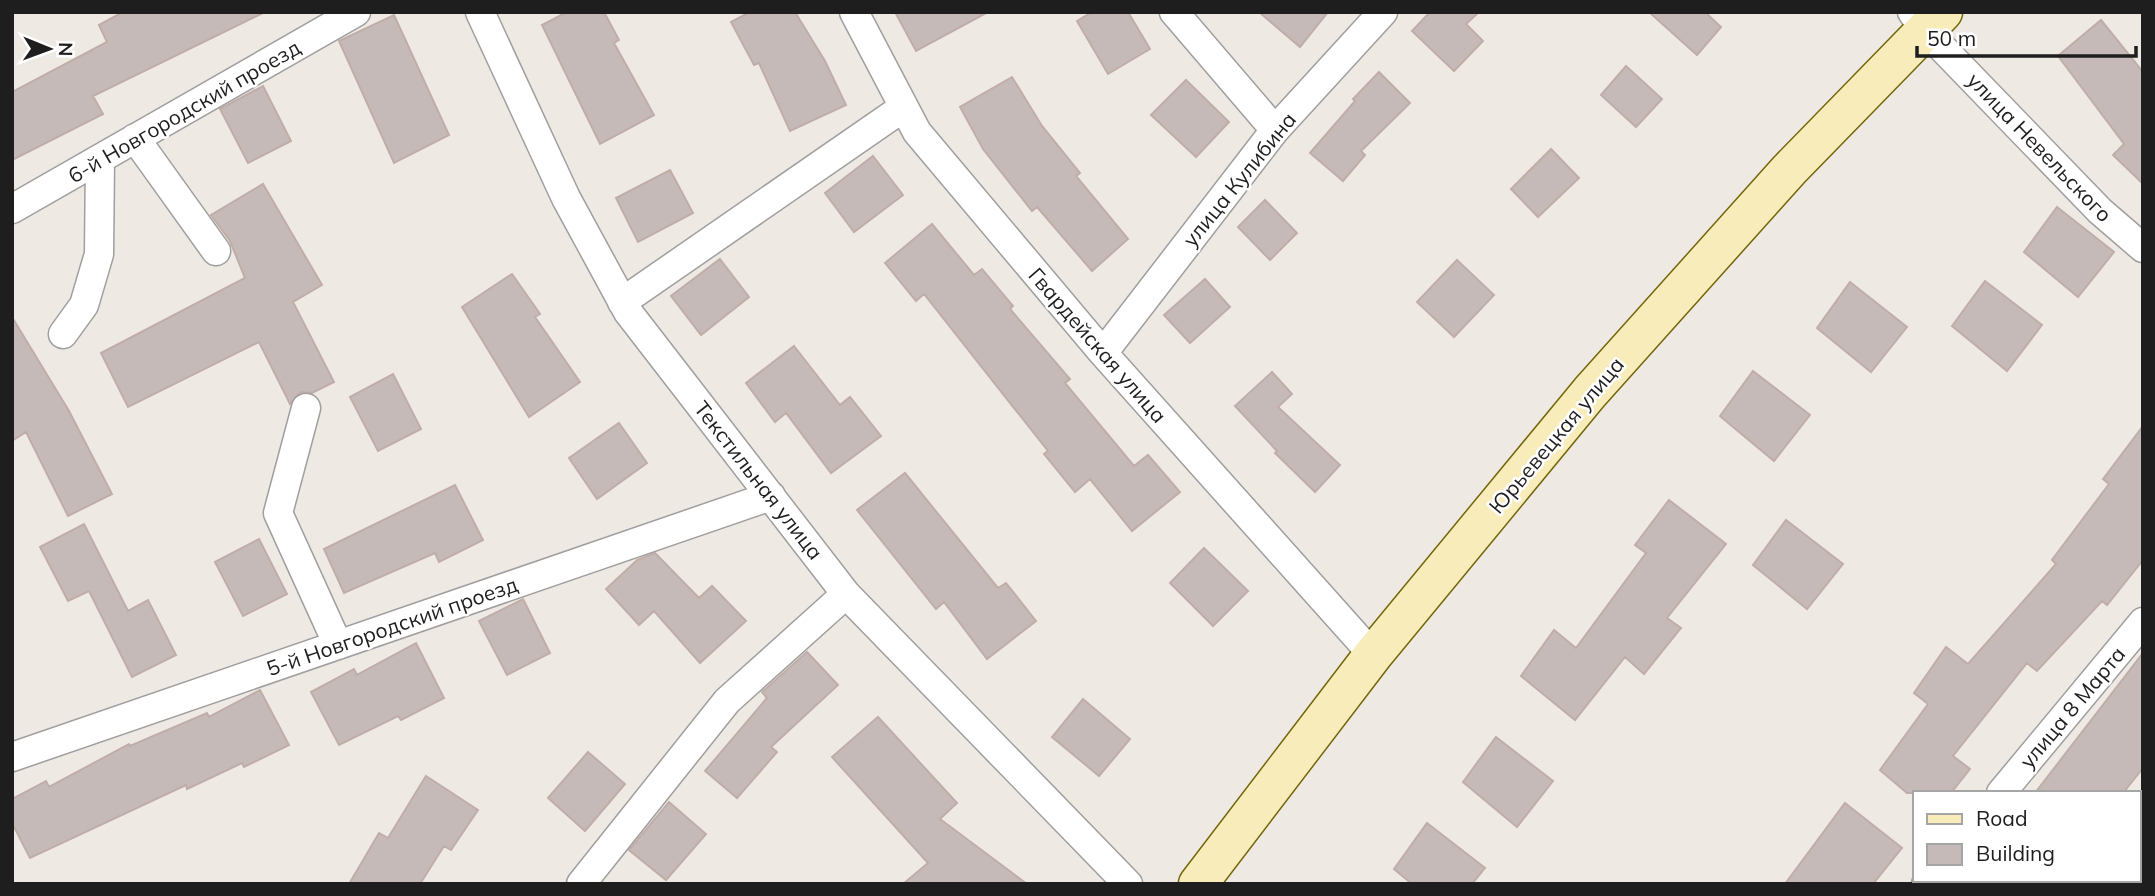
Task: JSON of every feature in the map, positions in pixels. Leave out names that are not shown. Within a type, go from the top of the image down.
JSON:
[{"type":"main road","name":"Юрьевецкая улица","points":[[1198,884],[1373,655],[1599,382],[1927,18]]},
{"type":"street","name":"6-й Новгородский проезд","points":[[12,209],[356,12]]},
{"type":"street","name":"Текстильная улица","points":[[480,12],[566,198],[622,302],[846,594],[1128,884]]},
{"type":"street","name":"Гвардейская улица","points":[[854,12],[918,132],[1103,353],[1373,655]]},
{"type":"street","points":[[1174,12],[1275,130]]},
{"type":"street","name":"улица Кулибина","points":[[1103,353],[1275,130],[1383,12]]},
{"type":"street","name":"улица Невельского","points":[[1927,18],[2100,211],[2143,248]]},
{"type":"street","points":[[622,302],[904,107]]},
{"type":"street","points":[[135,138],[216,251]]},
{"type":"street","points":[[63,334],[84,305],[99,254],[100,159]]},
{"type":"street","points":[[306,408],[278,513],[338,645]]},
{"type":"street","name":"5-й Новгородский проезд","points":[[12,757],[771,496]]},
{"type":"street","points":[[581,884],[727,701],[846,594]]},
{"type":"street","name":"улица 8 Марта","points":[[2003,791],[2143,622]]},
{"type":"building","points":[[123,12],[265,12],[93,96],[103,114],[12,160],[12,92],[107,42],[99,25]]},
{"type":"building","points":[[567,12],[604,12],[619,40],[614,43],[654,115],[600,144],[542,25]]},
{"type":"building","points":[[750,12],[795,12],[825,61],[846,105],[790,131],[759,63],[754,65],[731,22]]},
{"type":"building","points":[[895,12],[988,12],[916,51]]},
{"type":"building","points":[[1092,12],[1128,12],[1150,49],[1108,74],[1077,21]]},
{"type":"building","points":[[1259,12],[1328,12],[1300,47]]},
{"type":"building","points":[[1430,12],[1479,12],[1466,24],[1483,41],[1454,71],[1412,31]]},
{"type":"building","points":[[1649,12],[1705,12],[1721,27],[1697,55]]},
{"type":"building","points":[[394,15],[449,135],[394,163],[339,41]]},
{"type":"building","points":[[2101,20],[2143,72],[2143,184],[2113,155],[2124,144],[2058,56]]},
{"type":"building","points":[[1626,66],[1662,99],[1636,127],[1601,95]]},
{"type":"building","points":[[1379,72],[1410,103],[1361,151],[1365,155],[1343,181],[1310,153],[1355,101],[1353,99]]},
{"type":"building","points":[[1012,77],[1042,126],[1080,173],[1076,176],[1128,239],[1092,271],[1037,207],[1032,211],[983,149],[960,107]]},
{"type":"building","points":[[1186,80],[1229,122],[1196,157],[1151,115]]},
{"type":"building","points":[[263,86],[291,141],[248,163],[220,109]]},
{"type":"building","points":[[1551,149],[1579,178],[1538,217],[1511,189]]},
{"type":"building","points":[[873,156],[903,195],[854,232],[825,193]]},
{"type":"building","points":[[670,170],[693,213],[638,242],[616,198]]},
{"type":"building","points":[[263,184],[322,285],[293,302],[334,382],[312,393],[301,392],[290,404],[259,342],[128,407],[101,353],[245,278],[230,241],[211,215]]},
{"type":"building","points":[[1265,200],[1297,233],[1270,260],[1238,227]]},
{"type":"building","points":[[2057,207],[2114,252],[2078,297],[2024,252]]},
{"type":"building","points":[[932,224],[974,275],[982,269],[1013,306],[1010,309],[1070,379],[1065,383],[1134,466],[1148,455],[1180,492],[1132,531],[1090,479],[1075,492],[1044,454],[1048,451],[924,294],[916,301],[885,263]]},
{"type":"building","points":[[720,259],[749,297],[701,335],[671,296]]},
{"type":"building","points":[[1457,260],[1494,295],[1454,337],[1417,302]]},
{"type":"building","points":[[512,274],[540,314],[535,317],[580,382],[529,417],[462,307]]},
{"type":"building","points":[[1205,279],[1230,307],[1190,343],[1164,315]]},
{"type":"building","points":[[1985,281],[2042,325],[2007,371],[1952,326]]},
{"type":"building","points":[[1850,282],[1907,327],[1871,372],[1817,328]]},
{"type":"building","points":[[12,317],[69,411],[112,494],[68,516],[26,432],[12,441]]},
{"type":"building","points":[[794,346],[840,405],[850,397],[881,436],[831,473],[786,413],[775,422],[746,383]]},
{"type":"building","points":[[1753,371],[1810,415],[1774,461],[1720,416]]},
{"type":"building","points":[[1272,372],[1292,394],[1278,407],[1340,465],[1315,492],[1275,453],[1277,451],[1235,406]]},
{"type":"building","points":[[393,374],[421,429],[378,451],[350,397]]},
{"type":"building","points":[[619,423],[647,463],[597,499],[569,458]]},
{"type":"building","points":[[2143,426],[2143,560],[2107,605],[2102,601],[2037,671],[2027,663],[1953,756],[1970,769],[1953,791],[1907,793],[1880,770],[1928,704],[1914,693],[1946,647],[1968,664],[2056,564],[2052,560],[2109,484],[2103,479]]},
{"type":"building","points":[[905,473],[998,588],[1006,583],[1036,621],[987,659],[944,602],[936,609],[857,510]]},
{"type":"building","points":[[455,485],[483,540],[439,562],[435,553],[344,593],[324,549]]},
{"type":"building","points":[[1669,500],[1726,544],[1667,618],[1681,628],[1644,674],[1625,657],[1575,720],[1521,676],[1554,630],[1576,648],[1646,553],[1635,545]]},
{"type":"building","points":[[1786,520],[1843,564],[1807,609],[1753,565]]},
{"type":"building","points":[[84,524],[128,611],[148,600],[176,655],[132,677],[89,591],[68,601],[40,547]]},
{"type":"building","points":[[259,539],[287,594],[243,616],[215,562]]},
{"type":"building","points":[[1204,548],[1248,591],[1213,626],[1170,583]]},
{"type":"building","points":[[655,553],[699,598],[712,586],[746,621],[700,663],[654,611],[639,625],[606,589],[637,560]]},
{"type":"building","points":[[523,599],[550,653],[507,675],[479,621]]},
{"type":"building","points":[[416,643],[444,698],[401,720],[398,716],[339,745],[311,692],[354,669],[357,675]]},
{"type":"building","points":[[807,652],[838,685],[771,747],[777,752],[737,798],[705,771],[767,698],[762,692]]},
{"type":"building","points":[[2143,653],[2143,768],[2125,791],[2037,791]]},
{"type":"building","points":[[260,690],[289,745],[244,767],[242,763],[187,789],[186,785],[30,858],[12,823],[12,799],[46,781],[49,787],[129,744],[130,746],[207,713],[209,717]]},
{"type":"building","points":[[1083,699],[1130,739],[1099,776],[1052,737]]},
{"type":"building","points":[[878,717],[957,803],[940,819],[1027,884],[903,884],[928,863],[832,757]]},
{"type":"building","points":[[1496,737],[1553,781],[1517,827],[1463,782]]},
{"type":"building","points":[[588,752],[625,784],[585,831],[548,798]]},
{"type":"building","points":[[426,776],[478,810],[451,850],[444,846],[420,884],[349,884],[379,833],[388,838]]},
{"type":"building","points":[[669,802],[706,834],[666,880],[629,850]]},
{"type":"building","points":[[1845,803],[1902,848],[1873,884],[1785,884]]},
{"type":"building","points":[[1427,823],[1485,868],[1472,884],[1412,884],[1394,869]]}]
